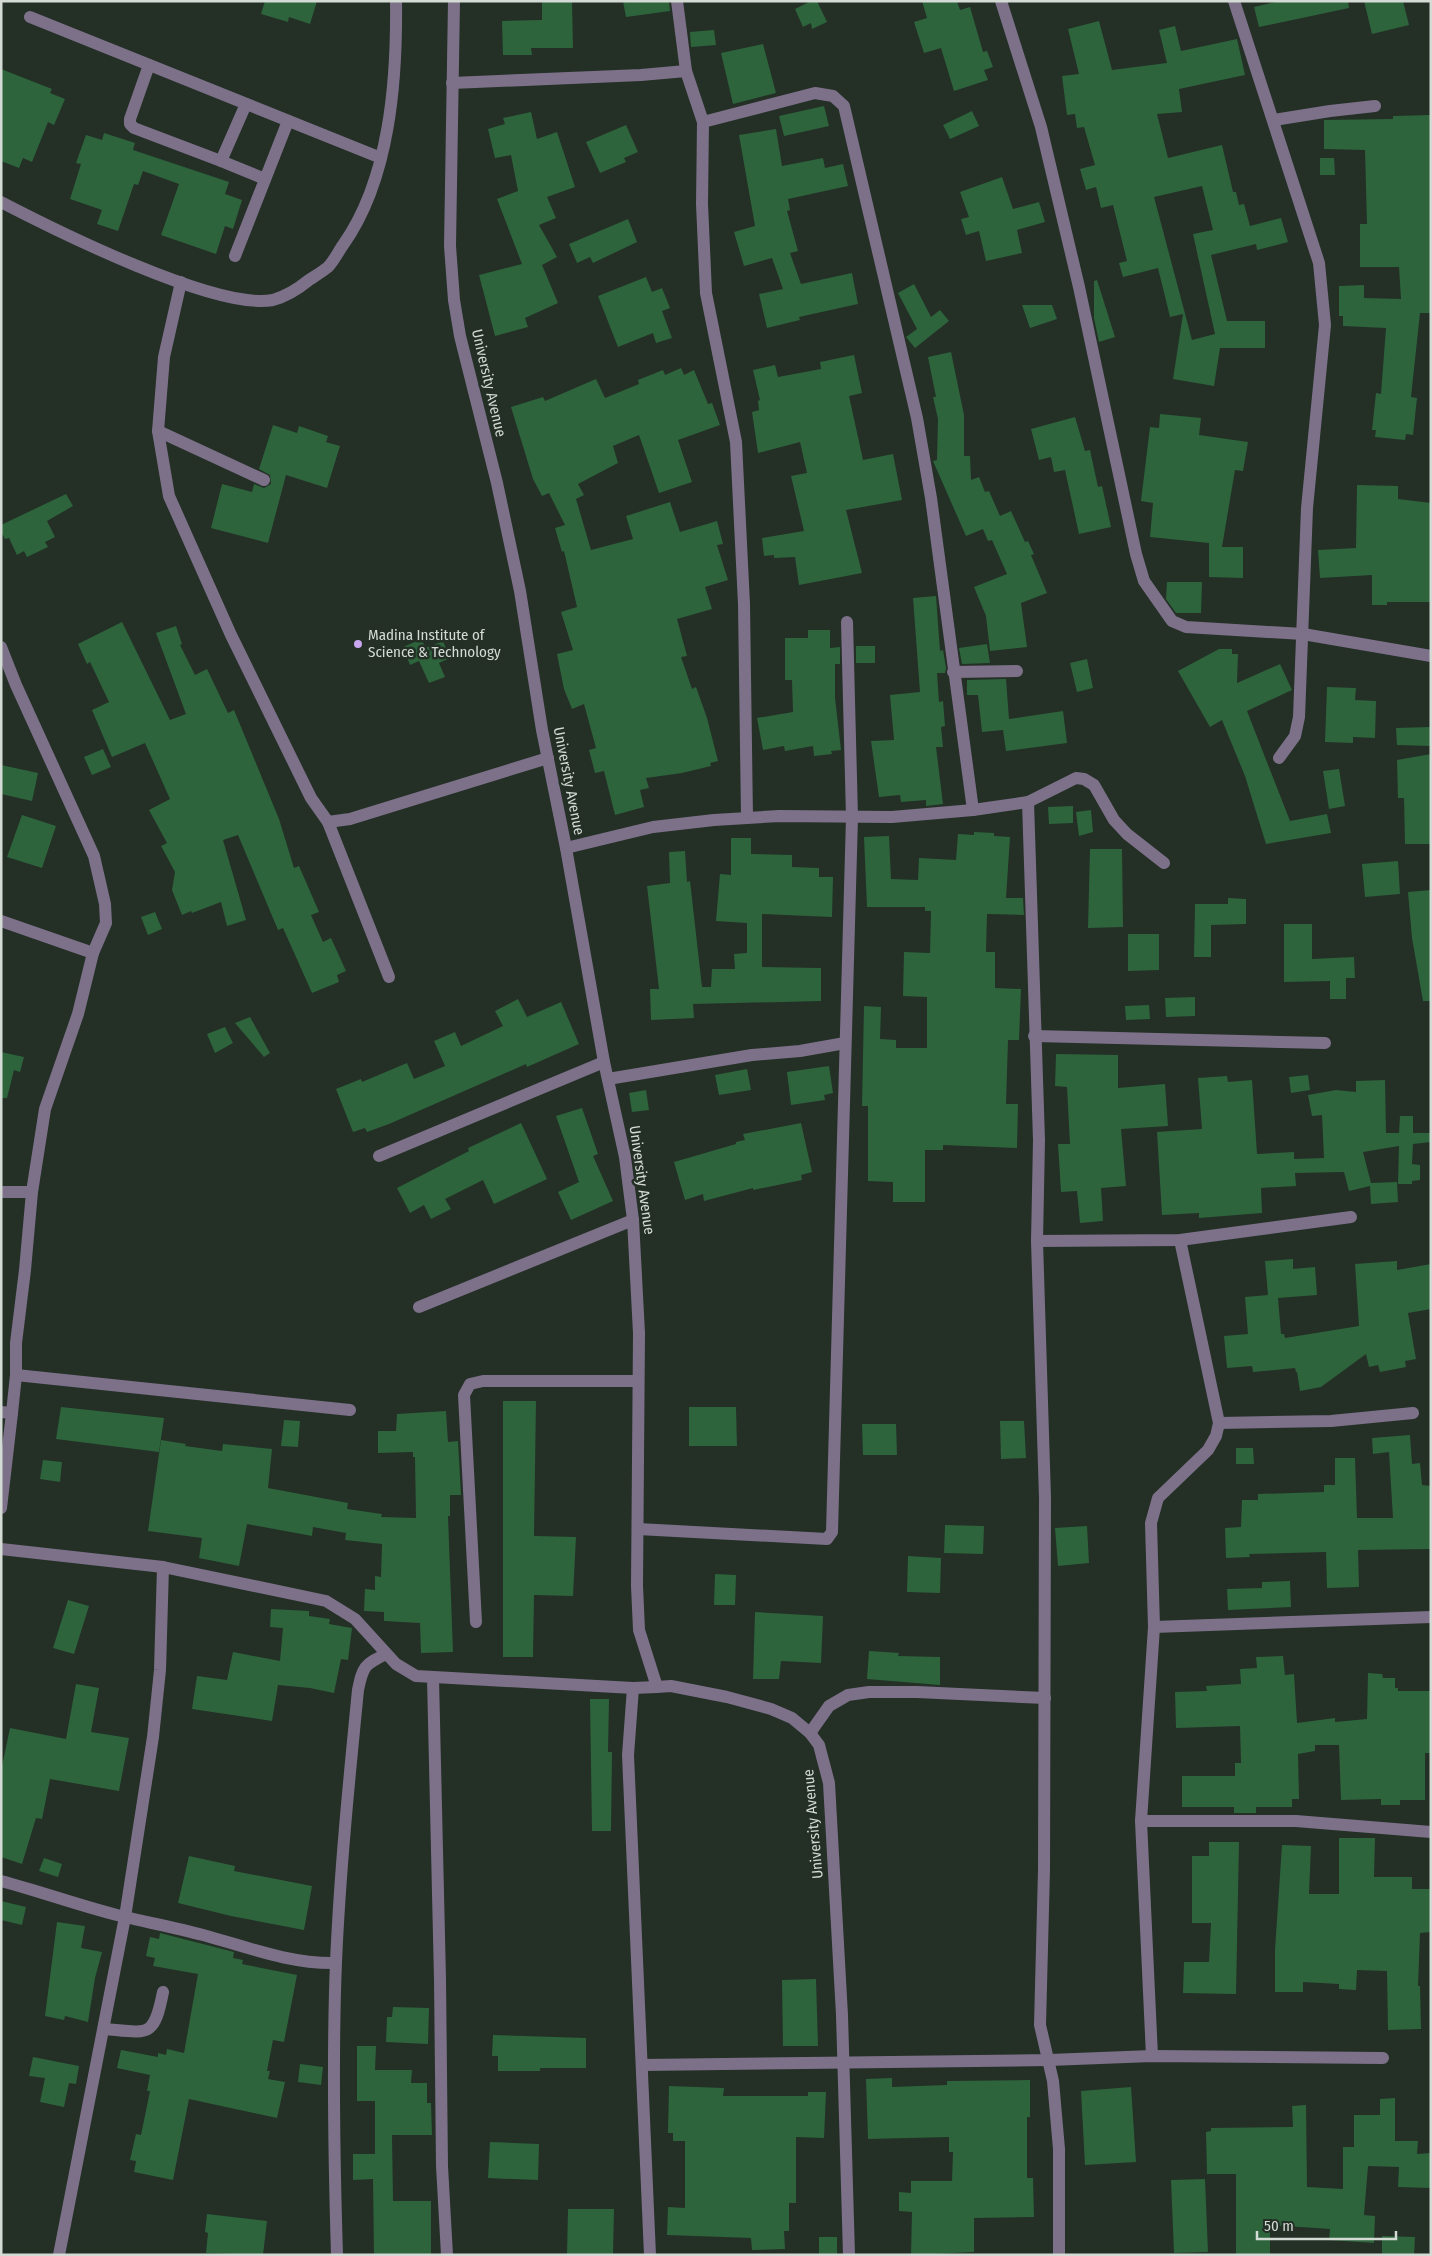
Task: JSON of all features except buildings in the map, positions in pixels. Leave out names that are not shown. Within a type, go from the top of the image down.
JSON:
[{"type":"street","points":[[1,202],[42,223],[181,282],[245,300],[272,300],[293,292],[328,266],[356,227],[381,158],[390,117],[396,34],[396,1]]},
{"type":"street","name":"University Avenue","points":[[454,1],[450,246],[454,300],[460,336],[497,482],[518,583],[604,1062],[625,1157],[633,1220],[639,1334],[636,1586],[639,1630],[657,1686],[671,1686],[727,1697],[771,1709],[792,1718],[810,1733],[819,1745],[828,1783],[844,2063],[849,2255]]},
{"type":"street","points":[[677,1],[686,71],[703,122],[702,204],[706,292],[736,442],[744,604],[747,817]]},
{"type":"street","points":[[1001,1],[1041,127],[1079,287],[1104,413],[1121,480],[1128,519],[1144,581],[1172,622],[1186,627],[1303,634],[1431,656]]},
{"type":"street","points":[[1234,1],[1319,262],[1325,325],[1307,508],[1299,717],[1295,736],[1279,758]]},
{"type":"street","points":[[30,17],[381,158]]},
{"type":"street","points":[[149,65],[130,119],[130,124],[134,128],[266,179]]},
{"type":"street","points":[[452,83],[641,76],[686,71]]},
{"type":"street","points":[[703,122],[815,93],[833,96],[844,106],[917,418],[931,498],[972,810]]},
{"type":"street","points":[[221,161],[246,104]]},
{"type":"street","points":[[1274,120],[1330,110],[1375,106]]},
{"type":"street","points":[[235,256],[288,121]]},
{"type":"street","points":[[181,282],[164,357],[158,431],[169,496],[239,652],[311,798],[328,822],[389,977]]},
{"type":"street","points":[[158,431],[264,480]]},
{"type":"street","points":[[638,1529],[827,1539],[832,1532],[852,817],[847,622]]},
{"type":"street","points":[[1,647],[16,685],[94,856],[105,904],[106,923],[94,953],[78,1014],[45,1109],[32,1192],[16,1343],[16,1375],[6,1413],[1,1508]]},
{"type":"street","points":[[953,672],[1017,671]]},
{"type":"street","points":[[328,822],[350,819],[548,758]]},
{"type":"street","points":[[566,848],[653,827],[747,817],[892,817],[972,810],[1028,802],[1076,778],[1084,779],[1094,785],[1114,820],[1127,834],[1164,863]]},
{"type":"street","points":[[1028,802],[1034,1036],[1039,1140],[1037,1241],[1045,1498],[1044,1870],[1040,2025],[1054,2081],[1059,2149],[1059,2255]]},
{"type":"street","points":[[1,921],[94,953]]},
{"type":"street","points":[[1034,1036],[1325,1043]]},
{"type":"street","points":[[608,1079],[752,1055],[800,1051],[845,1043]]},
{"type":"street","points":[[379,1156],[604,1062]]},
{"type":"street","points":[[1,1192],[32,1192]]},
{"type":"street","points":[[1037,1241],[1180,1240],[1351,1217]]},
{"type":"street","points":[[418,1307],[633,1220]]},
{"type":"street","points":[[1152,2056],[1141,1821],[1154,1626],[1150,1523],[1158,1498],[1208,1450],[1216,1436],[1219,1423],[1180,1240]]},
{"type":"street","points":[[16,1375],[350,1410]]},
{"type":"street","points":[[476,1622],[464,1395],[470,1384],[483,1381],[638,1381]]},
{"type":"street","points":[[1219,1423],[1331,1421],[1413,1413]]},
{"type":"street","points":[[1,1549],[163,1567],[326,1601],[355,1619],[396,1664],[416,1676],[633,1688],[657,1686]]},
{"type":"street","points":[[59,2255],[105,2029],[125,1917],[153,1738],[160,1670],[163,1567]]},
{"type":"street","points":[[1154,1626],[1431,1618]]},
{"type":"street","points":[[337,2255],[334,2059],[336,1963],[345,1822],[358,1690],[362,1673],[368,1663],[386,1654]]},
{"type":"street","points":[[432,1678],[440,1979],[442,2166],[447,2255]]},
{"type":"street","points":[[633,1688],[628,1755],[650,2255]]},
{"type":"street","points":[[810,1733],[829,1706],[848,1695],[869,1692],[917,1692],[1045,1698]]},
{"type":"street","points":[[1141,1821],[1296,1821],[1431,1832]]},
{"type":"street","points":[[1,1881],[125,1917],[174,1927],[255,1951],[315,1963],[336,1963]]},
{"type":"street","points":[[105,2029],[141,2033],[153,2027],[158,2017],[163,1992]]},
{"type":"street","points":[[642,2065],[1049,2060],[1152,2056],[1383,2058]]},
{"type":"place","name":"Madina Institute of Science & Technology","points":[[358,644]]}]
